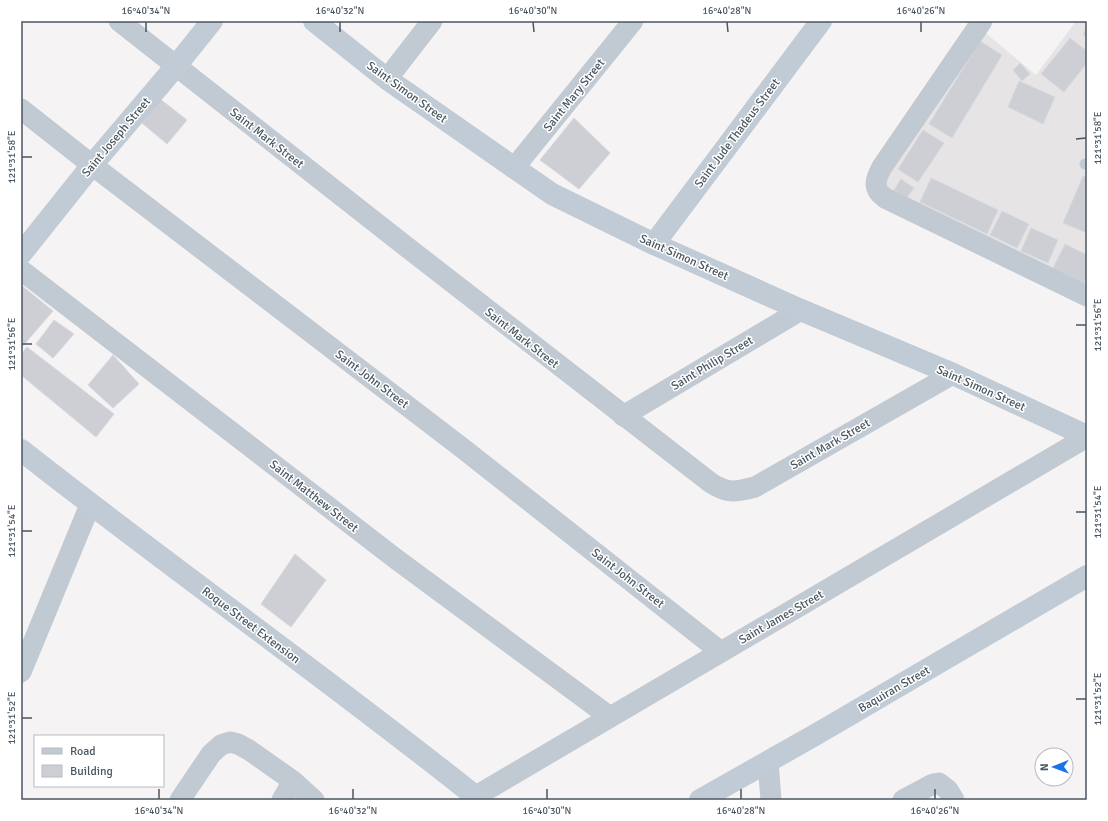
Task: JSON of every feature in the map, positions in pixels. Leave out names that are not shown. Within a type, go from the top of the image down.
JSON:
[{"type":"street","name":"Saint Mark Street","points":[[119,21],[623,416],[721,490],[733,492],[755,487],[953,374]]},
{"type":"street","name":"Saint Joseph Street","points":[[21,254],[92,165],[212,21]]},
{"type":"street","name":"Saint Simon Street","points":[[314,21],[387,79],[552,194],[654,244],[801,310],[953,374],[1087,436]]},
{"type":"street","points":[[387,79],[432,21]]},
{"type":"street","name":"Saint Mary Street","points":[[514,168],[633,21]]},
{"type":"street","name":"Saint Jude Thadeus Street","points":[[654,244],[821,21]]},
{"type":"street","points":[[982,21],[882,167],[876,181],[876,187],[879,193],[885,198],[1087,296]]},
{"type":"street","name":"Saint John Street","points":[[21,109],[467,452],[721,652]]},
{"type":"street","name":"Saint Matthew Street","points":[[21,270],[396,559],[610,716]]},
{"type":"street","name":"Saint Philip Street","points":[[623,416],[801,310]]},
{"type":"street","name":"Saint James Street","points":[[478,798],[610,716],[1087,436]]},
{"type":"street","name":"Roque Street Extension","points":[[21,450],[90,505],[271,639],[478,798]]},
{"type":"street","points":[[21,672],[90,505]]},
{"type":"street","name":"Baquiran Street","points":[[700,800],[1087,576]]},
{"type":"street","points":[[180,800],[211,754],[221,744],[230,742],[250,750],[293,781],[314,800]]},
{"type":"street","points":[[768,762],[771,800]]},
{"type":"street","points":[[282,800],[293,781]]},
{"type":"street","points":[[903,800],[933,784],[939,783],[948,790],[954,800]]},
{"type":"shaded area","points":[[1076,21],[1087,21],[1087,287],[885,191],[887,168],[982,30],[1036,75]]},
{"type":"building","points":[[1087,28],[1087,37],[1083,34]]},
{"type":"building","points":[[1070,38],[1087,51],[1087,63],[1064,92],[1041,74]]},
{"type":"building","points":[[980,41],[1002,55],[952,138],[929,124]]},
{"type":"building","points":[[1020,63],[1030,74],[1022,81],[1013,70]]},
{"type":"building","points":[[1019,81],[1055,97],[1043,124],[1008,107]]},
{"type":"building","points":[[160,99],[187,120],[167,144],[142,123]]},
{"type":"building","points":[[574,118],[610,153],[579,189],[540,160]]},
{"type":"building","points":[[923,130],[944,143],[918,182],[898,169]]},
{"type":"building","points":[[1083,176],[1087,177],[1087,233],[1063,223]]},
{"type":"building","points":[[931,178],[998,210],[987,234],[920,202]]},
{"type":"building","points":[[901,179],[914,188],[907,198],[894,190]]},
{"type":"building","points":[[1002,211],[1029,224],[1017,248],[990,235]]},
{"type":"building","points":[[1031,228],[1058,240],[1048,263],[1021,251]]},
{"type":"building","points":[[1065,244],[1087,255],[1087,276],[1084,283],[1053,268]]},
{"type":"building","points":[[21,285],[53,311],[21,348]]},
{"type":"building","points":[[54,320],[74,334],[53,358],[36,344]]},
{"type":"building","points":[[27,347],[114,414],[96,437],[21,375],[21,354]]},
{"type":"building","points":[[113,355],[139,384],[113,408],[88,385]]},
{"type":"building","points":[[295,554],[326,580],[291,627],[261,604]]}]
